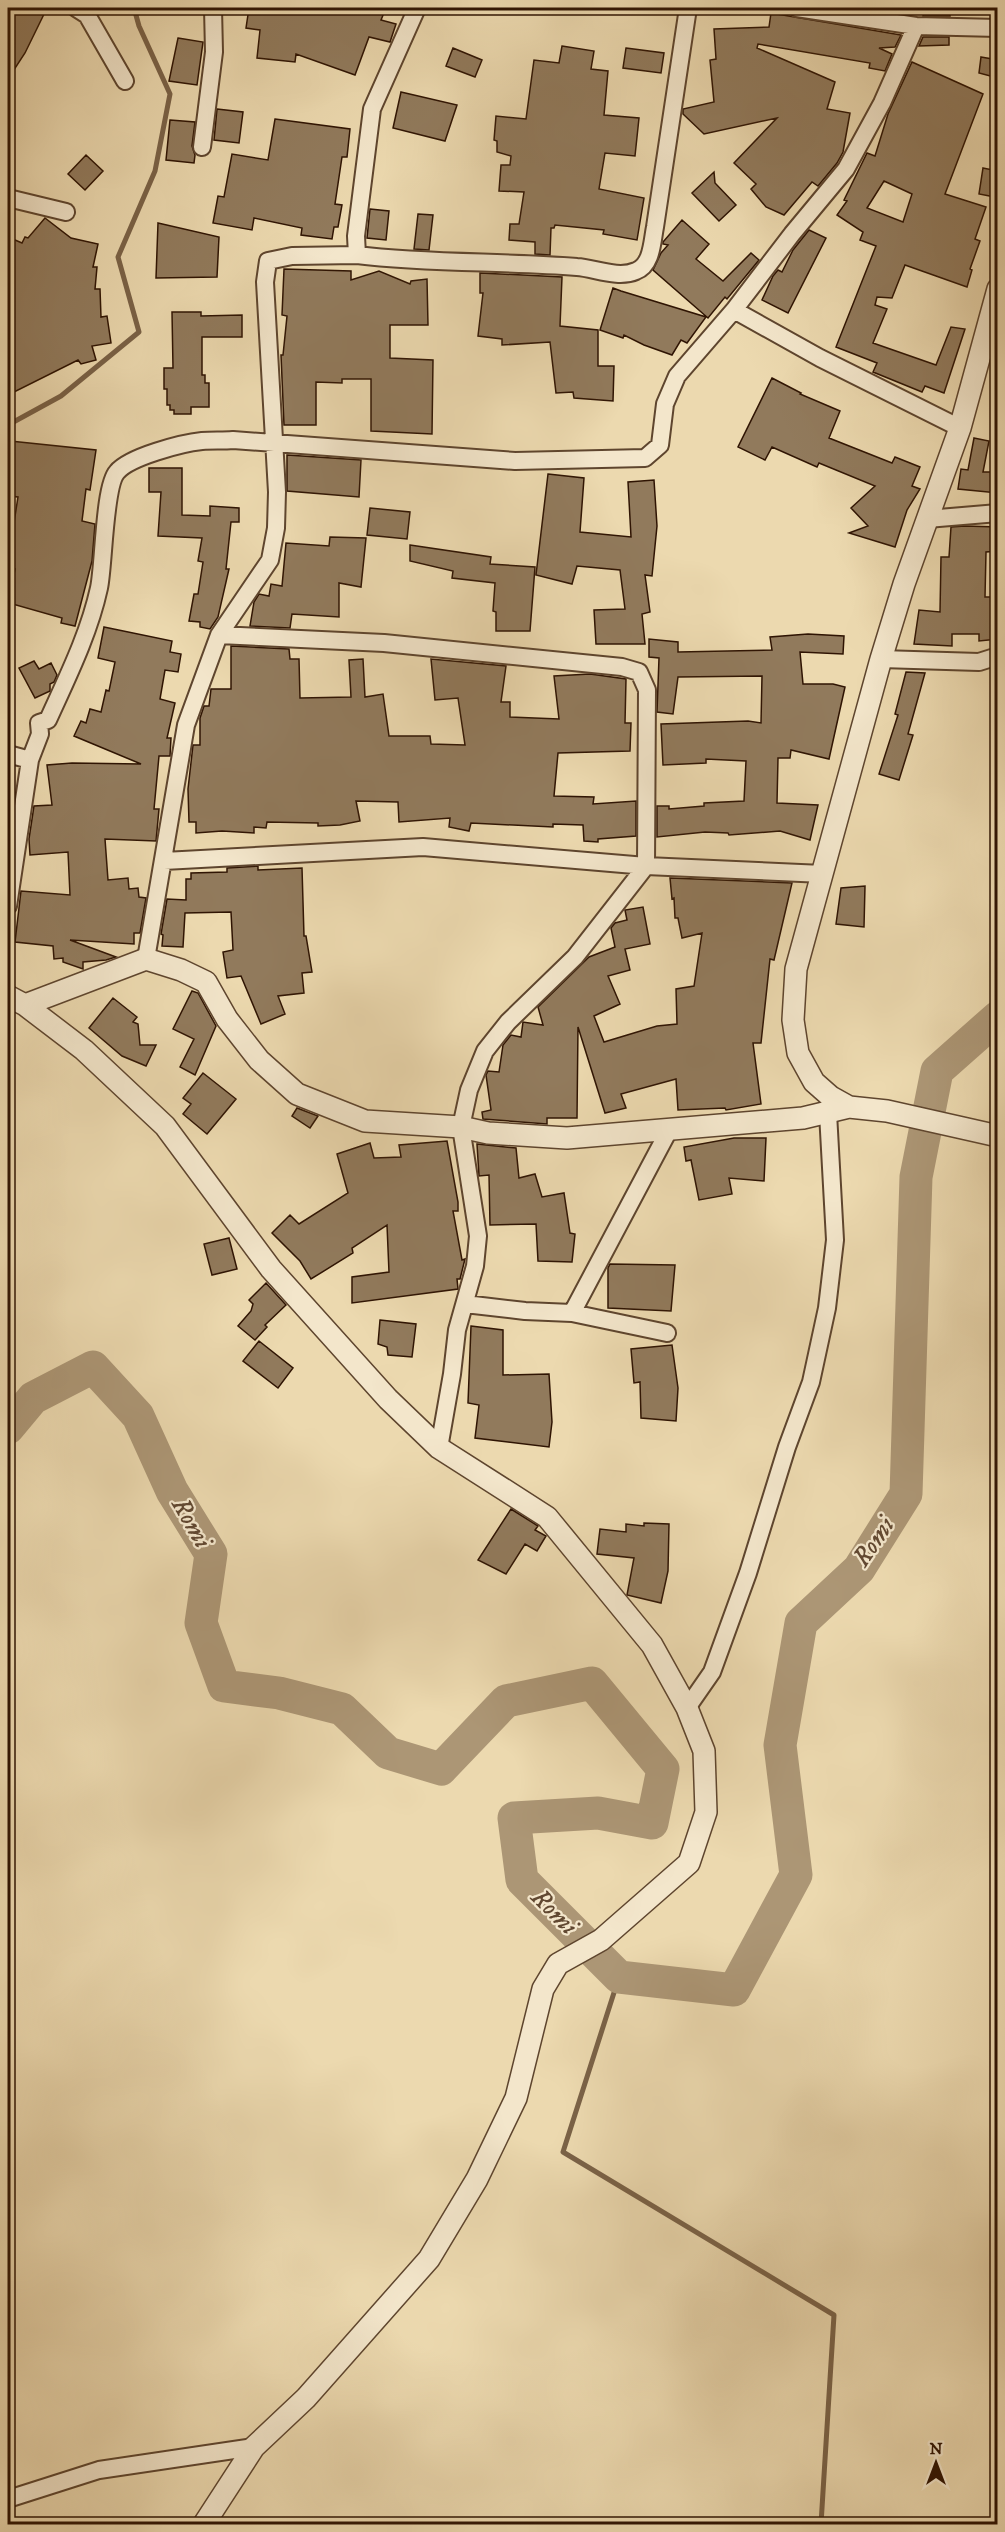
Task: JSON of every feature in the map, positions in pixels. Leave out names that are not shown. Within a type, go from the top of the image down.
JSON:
[{"type":"street","points":[[76,8],[87,15],[125,81]]},
{"type":"street","points":[[202,147],[214,52],[213,8]]},
{"type":"street","points":[[357,255],[356,236],[372,109],[417,8]]},
{"type":"street","points":[[146,959],[186,725],[219,634],[270,560],[276,528],[277,492],[265,282],[268,261],[292,256],[357,255],[411,261],[578,267],[618,273],[636,271],[649,259],[688,8]]},
{"type":"street","points":[[797,8],[916,26],[998,28]]},
{"type":"street","points":[[8,906],[30,760],[40,734],[39,723],[48,720],[77,655],[99,589],[110,492],[115,473],[127,464],[161,451],[199,441],[515,461],[604,457],[645,458],[660,445],[665,404],[677,376],[734,310],[846,169],[882,103],[916,26]]},
{"type":"street","points":[[8,198],[66,212]]},
{"type":"street","points":[[687,1708],[712,1672],[748,1573],[787,1447],[812,1382],[827,1308],[835,1240],[838,1110],[831,1097],[814,1082],[798,1053],[793,1020],[796,969],[881,659],[904,584],[960,428],[998,290]]},
{"type":"street","points":[[734,310],[820,358],[960,428]]},
{"type":"street","points":[[927,519],[998,513]]},
{"type":"street","points":[[219,634],[384,643],[622,667],[639,672],[647,690],[646,866],[575,957],[508,1022],[485,1051],[469,1090],[461,1127],[478,1236],[475,1266],[457,1330],[439,1448]]},
{"type":"street","points":[[881,659],[979,662],[998,656]]},
{"type":"street","points":[[8,754],[30,760]]},
{"type":"street","points":[[164,861],[423,847],[646,866],[823,874]]},
{"type":"street","points":[[16,1001],[146,959],[182,970],[206,982],[227,1018],[259,1060],[297,1094],[365,1121],[461,1127],[488,1133],[567,1138],[668,1132],[803,1118],[838,1110],[887,1111],[998,1136]]},
{"type":"street","points":[[16,1001],[84,1050],[165,1126],[271,1269],[388,1399],[439,1448],[547,1517],[652,1645],[687,1708],[704,1751],[706,1812],[689,1863],[602,1940],[558,1964],[543,1989],[516,2098],[477,2179],[429,2259],[306,2398],[255,2447],[204,2524]]},
{"type":"street","points":[[572,1313],[668,1132]]},
{"type":"street","points":[[465,1304],[525,1311],[572,1313],[667,1333]]},
{"type":"street","points":[[8,2499],[99,2470],[255,2447]]},
{"type":"building","points":[[14,8],[47,8],[25,53],[8,79],[8,21]]},
{"type":"building","points":[[249,8],[335,8],[351,14],[353,8],[386,8],[381,20],[396,24],[390,42],[369,37],[355,75],[296,54],[295,62],[257,58],[260,30],[246,28]]},
{"type":"building","points":[[924,8],[950,8],[950,16],[923,16]]},
{"type":"building","points":[[771,13],[901,35],[895,47],[879,48],[892,54],[885,71],[869,68],[870,63],[758,44],[757,48],[835,82],[827,109],[850,113],[843,152],[837,163],[818,186],[812,182],[784,215],[766,207],[751,189],[756,184],[734,163],[777,118],[704,134],[683,114],[683,109],[714,102],[710,60],[716,59],[714,29],[769,27]]},
{"type":"building","points":[[923,37],[949,37],[949,45],[919,46]]},
{"type":"building","points":[[178,38],[203,42],[197,85],[169,81]]},
{"type":"building","points":[[562,46],[594,51],[591,69],[608,71],[604,115],[639,118],[635,156],[605,153],[599,189],[644,198],[637,240],[603,234],[604,230],[555,225],[551,228],[550,255],[535,254],[535,242],[509,240],[510,224],[519,224],[524,192],[499,191],[501,165],[510,165],[511,156],[497,152],[497,141],[494,140],[496,116],[526,119],[534,60],[559,63]]},
{"type":"building","points":[[453,48],[482,60],[475,77],[446,66]]},
{"type":"building","points":[[626,48],[664,53],[661,73],[623,68]]},
{"type":"building","points":[[981,57],[998,60],[998,78],[979,73]]},
{"type":"building","points":[[912,62],[983,94],[945,194],[986,207],[975,239],[980,241],[970,269],[972,270],[967,287],[905,265],[892,298],[877,297],[875,305],[887,309],[873,343],[936,365],[951,327],[965,329],[944,393],[925,386],[922,392],[873,372],[877,363],[836,347],[876,246],[860,240],[863,232],[837,215],[847,201],[844,200],[867,153],[875,156],[888,114]],"holes":[[[884,181],[912,194],[903,222],[867,208]]]},
{"type":"building","points":[[401,92],[457,105],[445,141],[393,128]]},
{"type":"building","points":[[217,109],[243,112],[239,143],[214,140]]},
{"type":"building","points":[[275,119],[350,129],[347,157],[342,157],[335,204],[342,205],[338,227],[334,227],[332,239],[301,235],[302,228],[254,218],[252,230],[213,223],[218,196],[224,197],[232,154],[268,160]]},
{"type":"building","points":[[170,120],[195,122],[192,146],[195,155],[194,163],[166,160]]},
{"type":"building","points":[[86,155],[103,171],[85,190],[68,174]]},
{"type":"building","points":[[983,168],[998,171],[995,197],[979,194]]},
{"type":"building","points":[[714,172],[715,183],[736,205],[719,221],[692,193]]},
{"type":"building","points":[[370,209],[389,211],[386,240],[367,238]]},
{"type":"building","points":[[418,214],[433,215],[429,250],[414,249]]},
{"type":"building","points":[[45,218],[71,238],[98,244],[93,267],[97,267],[95,289],[100,289],[101,317],[107,316],[111,343],[92,346],[96,360],[81,364],[78,360],[8,395],[8,237],[22,243],[25,237],[28,238]]},
{"type":"building","points":[[682,220],[709,244],[696,259],[723,281],[751,253],[759,260],[708,318],[653,270],[661,253],[668,245],[663,242]]},
{"type":"building","points":[[158,223],[219,237],[217,277],[156,278]]},
{"type":"building","points":[[809,230],[826,238],[788,313],[762,300],[773,276],[778,270],[782,272],[793,250]]},
{"type":"building","points":[[284,269],[351,271],[351,280],[379,271],[410,284],[411,281],[427,279],[428,325],[390,325],[390,358],[433,360],[432,434],[371,431],[371,379],[342,379],[342,383],[316,382],[316,425],[284,425],[281,355],[283,355],[287,316],[282,315]]},
{"type":"building","points":[[480,273],[562,277],[560,326],[598,330],[598,366],[614,366],[613,401],[574,398],[573,392],[556,393],[550,342],[502,345],[502,339],[478,336],[483,293],[480,293]]},
{"type":"building","points":[[613,288],[706,317],[687,343],[681,340],[672,355],[624,335],[623,338],[600,330]]},
{"type":"building","points":[[172,312],[201,312],[201,316],[242,315],[242,337],[202,337],[202,375],[205,375],[205,383],[209,383],[209,407],[191,407],[191,414],[174,414],[174,410],[170,410],[170,405],[167,405],[167,389],[164,389],[164,368],[173,368]]},
{"type":"building","points":[[772,378],[800,394],[840,411],[829,438],[892,463],[895,457],[920,467],[912,486],[920,489],[907,510],[895,547],[849,533],[868,526],[851,508],[875,486],[819,463],[817,467],[772,447],[765,460],[738,447]]},
{"type":"building","points":[[974,438],[989,441],[983,472],[998,472],[998,493],[958,489],[961,469],[968,470]]},
{"type":"building","points":[[10,441],[96,450],[90,490],[86,489],[82,521],[95,524],[92,561],[75,626],[61,623],[62,618],[9,603],[15,569],[8,568],[8,528],[13,529],[18,497],[8,496]]},
{"type":"building","points":[[287,455],[361,460],[359,497],[287,491]]},
{"type":"building","points":[[149,468],[182,468],[182,515],[210,516],[210,506],[239,508],[239,522],[231,522],[226,569],[229,569],[218,617],[210,629],[200,627],[200,622],[189,621],[194,594],[198,594],[203,562],[198,561],[202,538],[158,536],[161,492],[149,492]]},
{"type":"building","points":[[548,474],[584,478],[580,532],[631,537],[628,482],[654,480],[657,526],[652,576],[645,575],[650,612],[642,614],[645,644],[596,644],[594,610],[625,609],[620,570],[577,566],[572,584],[536,575]]},
{"type":"building","points":[[370,508],[410,512],[407,539],[367,535]]},
{"type":"building","points":[[951,527],[998,527],[998,551],[986,552],[985,597],[998,597],[998,639],[979,641],[979,634],[952,634],[952,646],[914,644],[919,610],[940,612],[941,557],[949,557]]},
{"type":"building","points":[[330,537],[366,538],[361,587],[339,583],[339,617],[292,614],[290,628],[250,626],[254,602],[259,594],[269,596],[271,584],[282,586],[286,543],[329,546]]},
{"type":"building","points":[[410,545],[491,557],[490,564],[535,567],[530,631],[496,631],[496,612],[493,611],[495,583],[452,578],[453,571],[410,561]]},
{"type":"building","points":[[104,627],[172,641],[170,652],[181,654],[178,672],[165,670],[160,699],[175,703],[167,738],[171,738],[170,756],[159,756],[154,809],[159,809],[156,841],[105,839],[108,880],[128,878],[129,889],[138,888],[139,897],[146,898],[140,933],[134,933],[134,944],[70,940],[116,957],[83,962],[83,969],[63,962],[63,958],[54,959],[53,946],[15,942],[21,891],[70,895],[68,852],[30,855],[29,839],[34,806],[52,805],[47,765],[141,764],[74,736],[81,721],[86,723],[90,709],[101,712],[106,690],[109,691],[115,662],[98,658]]},
{"type":"building","points":[[808,634],[844,636],[843,654],[800,652],[803,684],[833,684],[845,687],[829,759],[791,750],[790,758],[778,758],[777,803],[818,805],[810,840],[780,831],[729,835],[728,833],[705,832],[657,837],[657,806],[669,806],[669,809],[704,806],[704,803],[744,801],[746,761],[706,759],[706,763],[663,765],[661,724],[748,721],[761,723],[762,676],[678,677],[673,714],[657,712],[659,658],[649,657],[649,639],[678,642],[678,652],[772,650],[770,637]]},
{"type":"building","points":[[231,646],[289,649],[290,659],[299,659],[300,698],[351,697],[349,660],[363,659],[365,697],[383,694],[389,736],[430,736],[431,744],[465,745],[458,698],[435,700],[431,659],[506,666],[501,702],[510,702],[510,717],[559,719],[554,676],[590,674],[626,679],[625,723],[631,723],[630,751],[558,753],[554,796],[594,797],[593,804],[636,801],[636,836],[598,839],[598,842],[584,841],[583,825],[553,824],[553,827],[471,823],[469,831],[449,827],[450,818],[399,822],[398,802],[356,801],[360,821],[340,825],[318,826],[318,823],[267,822],[266,828],[254,827],[254,833],[222,831],[196,833],[196,822],[189,822],[188,789],[193,745],[200,745],[200,718],[204,706],[209,706],[211,689],[231,689]]},
{"type":"building","points":[[34,661],[39,669],[51,663],[57,675],[54,682],[50,684],[50,691],[35,698],[19,668]]},
{"type":"building","points":[[906,672],[925,673],[908,734],[913,735],[899,780],[879,774],[898,715],[895,714]]},
{"type":"building","points":[[258,866],[258,870],[302,868],[304,936],[306,936],[312,972],[302,973],[304,993],[278,996],[285,1014],[261,1024],[241,976],[227,978],[223,952],[233,950],[231,912],[185,913],[183,947],[162,946],[163,935],[161,934],[167,899],[186,900],[186,879],[191,879],[191,873],[227,872],[227,868]]},
{"type":"building","points":[[670,878],[792,883],[774,960],[770,959],[761,1043],[753,1043],[761,1104],[726,1110],[725,1108],[678,1110],[676,1079],[621,1094],[626,1108],[605,1113],[578,1027],[577,1118],[547,1118],[547,1124],[483,1119],[482,1112],[491,1110],[486,1075],[488,1071],[499,1072],[503,1045],[511,1035],[521,1037],[523,1022],[543,1025],[538,1007],[589,957],[615,947],[611,928],[615,923],[627,920],[625,910],[643,907],[650,944],[625,949],[630,970],[608,976],[620,1004],[594,1016],[604,1042],[657,1026],[677,1024],[676,989],[694,986],[702,933],[682,938],[678,918],[675,918]]},
{"type":"building","points":[[865,886],[864,927],[836,924],[841,888]]},
{"type":"building","points":[[192,991],[198,993],[216,1026],[195,1075],[180,1067],[194,1039],[173,1029]]},
{"type":"building","points":[[113,998],[137,1017],[133,1022],[138,1024],[140,1045],[156,1045],[146,1066],[122,1056],[89,1028]]},
{"type":"building","points":[[203,1073],[236,1099],[207,1134],[183,1114],[191,1104],[183,1098]]},
{"type":"building","points":[[297,1108],[318,1116],[310,1128],[292,1116]]},
{"type":"building","points":[[734,1138],[766,1138],[764,1181],[729,1178],[732,1194],[699,1200],[691,1160],[686,1161],[684,1147]]},
{"type":"building","points":[[447,1141],[458,1202],[458,1211],[453,1211],[462,1260],[465,1259],[460,1279],[457,1279],[458,1289],[352,1303],[352,1277],[389,1272],[387,1225],[352,1248],[353,1253],[311,1279],[300,1261],[272,1233],[290,1215],[299,1224],[348,1193],[337,1154],[370,1143],[374,1158],[401,1157],[399,1145]]},
{"type":"building","points":[[477,1144],[516,1148],[519,1178],[535,1174],[542,1197],[564,1193],[570,1233],[575,1234],[572,1262],[538,1261],[536,1224],[490,1225],[489,1175],[479,1176]]},
{"type":"building","points":[[229,1238],[237,1269],[212,1275],[204,1244]]},
{"type":"building","points":[[610,1264],[675,1265],[671,1311],[608,1308],[608,1268]]},
{"type":"building","points":[[266,1283],[286,1305],[265,1325],[267,1327],[255,1340],[238,1326],[251,1311],[253,1304],[249,1300]]},
{"type":"building","points":[[380,1320],[416,1324],[412,1357],[388,1355],[387,1347],[378,1344]]},
{"type":"building","points":[[471,1326],[503,1330],[503,1375],[549,1374],[552,1422],[549,1447],[475,1438],[479,1405],[468,1403]]},
{"type":"building","points":[[259,1341],[293,1368],[278,1388],[243,1361]]},
{"type":"building","points":[[672,1345],[678,1388],[676,1421],[641,1418],[640,1382],[634,1383],[631,1349]]},
{"type":"building","points":[[511,1509],[538,1526],[535,1530],[546,1536],[537,1551],[525,1544],[506,1574],[478,1560]]},
{"type":"building","points":[[644,1523],[669,1524],[668,1571],[661,1603],[627,1595],[634,1558],[597,1554],[600,1529],[626,1532],[626,1524],[644,1526]]},
{"type":"waterway","points":[[8,425],[61,396],[139,332],[118,257],[155,171],[170,94],[139,26],[134,8]]},
{"type":"waterway","name":"Romi","points":[[8,1428],[33,1398],[93,1367],[138,1416],[172,1491],[211,1554],[201,1623],[224,1686],[279,1693],[342,1709],[388,1753],[441,1769],[506,1701],[592,1683],[663,1769],[652,1823],[598,1813],[514,1818],[522,1880],[619,1977],[734,1990],[796,1875],[780,1745],[801,1623],[859,1569],[906,1494],[916,1177],[937,1071],[998,1017]]},
{"type":"waterway","points":[[619,1977],[563,2152],[834,2315],[821,2524]]}]
